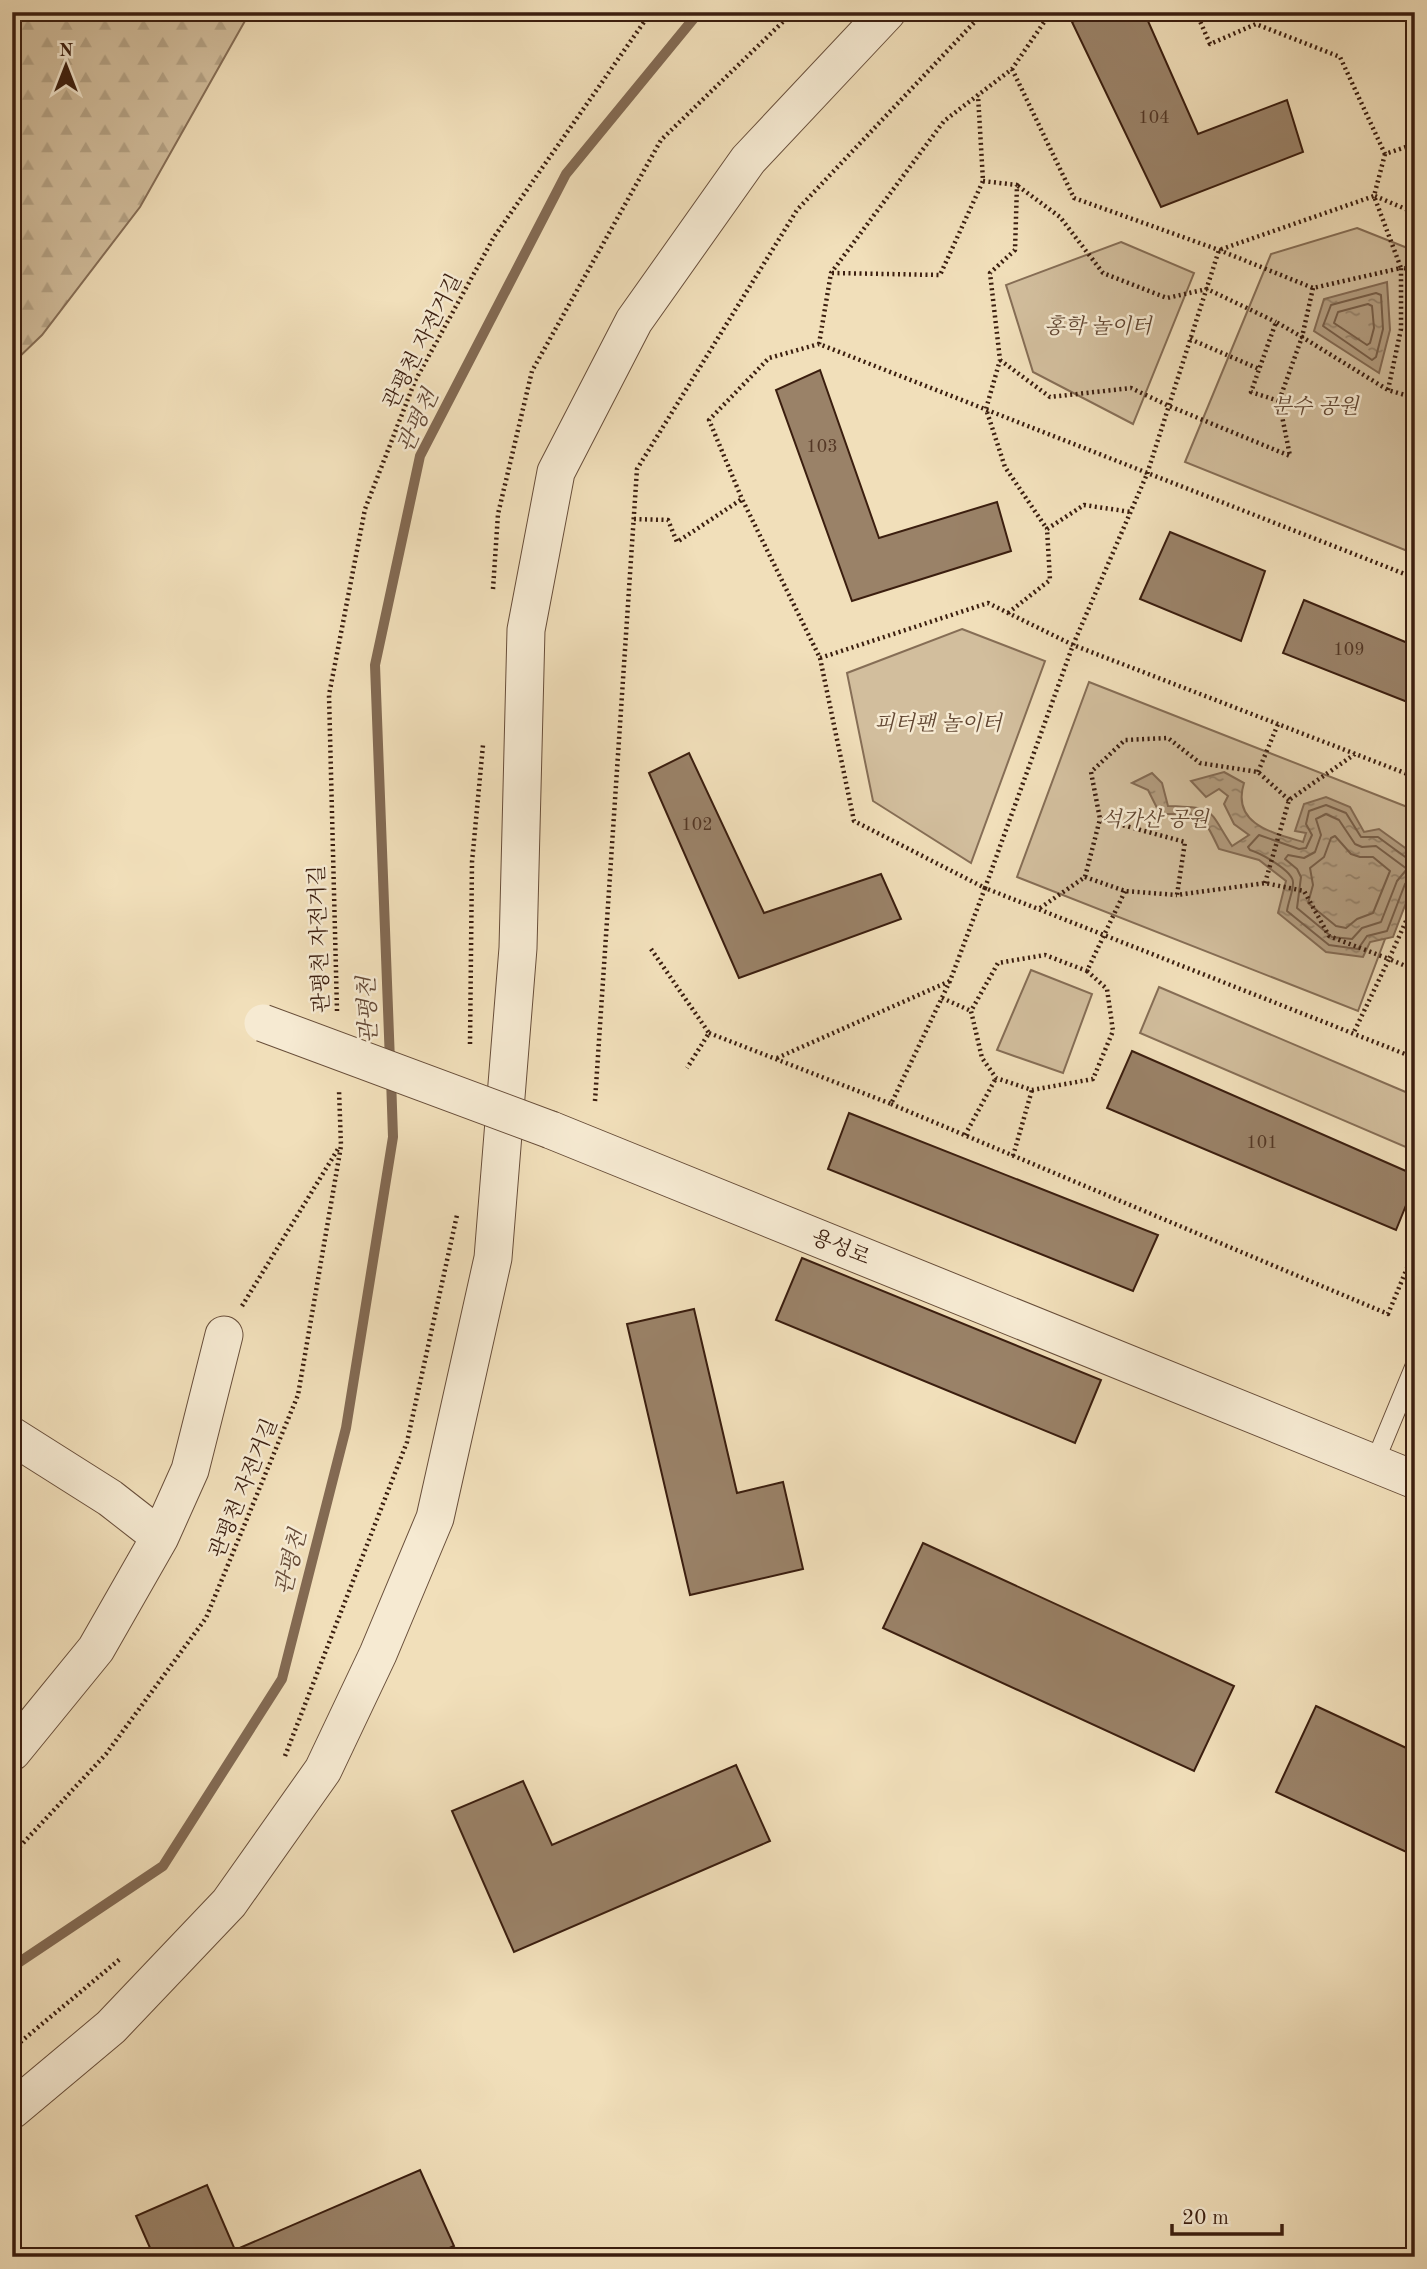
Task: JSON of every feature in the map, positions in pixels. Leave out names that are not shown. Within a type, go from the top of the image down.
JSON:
[{"type":"street","points":[[12,2110],[111,2027],[229,1903],[323,1770],[377,1654],[435,1518],[493,1258],[518,948],[526,630],[556,472],[634,321],[748,160],[887,12]]},
{"type":"street","name":"용성로","points":[[263,1023],[551,1130],[1415,1480]]},
{"type":"street","points":[[12,1752],[96,1649],[160,1537],[190,1470],[225,1335]]},
{"type":"street","points":[[12,1436],[110,1498],[160,1537]]},
{"type":"lane","points":[[1374,1464],[1415,1365]]},
{"type":"path","name":"관평천 자전거길","points":[[337,1023],[330,695],[365,509],[415,381],[494,237],[650,12]]},
{"type":"path","points":[[595,1101],[637,469],[797,209],[984,12]]},
{"type":"path","points":[[819,344],[831,273],[944,121],[1012,69],[1051,12]]},
{"type":"path","points":[[1196,12],[1210,44],[1256,24],[1340,57],[1385,154],[1374,196],[1401,268],[1401,329],[1388,390]]},
{"type":"path","points":[[1012,69],[1074,198],[1219,250],[1313,288],[1401,268],[1415,269]]},
{"type":"path","points":[[831,273],[940,275],[983,181],[978,95]]},
{"type":"path","points":[[1385,154],[1415,144]]},
{"type":"path","points":[[983,181],[1017,185],[1060,218],[1103,273],[1167,298],[1207,289],[1276,322],[1388,390],[1415,398]]},
{"type":"path","points":[[1007,613],[1050,580],[1047,529],[1004,467],[986,409],[1000,360],[990,273],[1015,250],[1017,185]]},
{"type":"path","points":[[1219,250],[1374,196],[1415,213]]},
{"type":"path","points":[[891,1104],[950,981],[1073,645],[1147,474],[1219,250]]},
{"type":"path","points":[[1000,360],[1050,397],[1131,388],[1290,456],[1279,401],[1302,337],[1313,288]]},
{"type":"path","points":[[1276,322],[1251,392],[1279,401]]},
{"type":"path","points":[[1191,340],[1259,369]]},
{"type":"path","points":[[1415,578],[819,344],[769,358],[709,420],[742,499],[820,657],[854,821],[985,888],[1415,1058]]},
{"type":"path","points":[[634,519],[668,520],[677,542],[742,499]]},
{"type":"path","points":[[1047,529],[1084,505],[1131,512]]},
{"type":"path","points":[[820,657],[988,603],[1073,645],[1415,777]]},
{"type":"path","points":[[1258,772],[1278,724]]},
{"type":"path","points":[[1039,909],[1084,877],[1100,819],[1091,772],[1125,740],[1168,738],[1200,763],[1258,772],[1289,800]]},
{"type":"path","points":[[1265,883],[1289,800],[1356,754]]},
{"type":"path","points":[[1100,819],[1185,842],[1177,895]]},
{"type":"path","points":[[1084,877],[1125,891],[1177,895],[1265,883],[1304,891],[1329,936],[1415,970]]},
{"type":"path","points":[[1087,971],[1125,891]]},
{"type":"path","points":[[1353,1034],[1415,901]]},
{"type":"path","points":[[651,949],[709,1033],[891,1104],[1388,1314],[1415,1249]]},
{"type":"path","points":[[1045,955],[1087,971],[1107,989],[1114,1031],[1093,1079],[1032,1090],[996,1078],[982,1058],[971,1011],[998,963],[1045,955]]},
{"type":"path","points":[[776,1059],[950,981]]},
{"type":"path","points":[[942,998],[971,1011]]},
{"type":"path","points":[[687,1069],[709,1033]]},
{"type":"path","name":"관평천 자전거길","points":[[12,1855],[106,1754],[206,1618],[298,1395],[341,1146],[339,1077]]},
{"type":"path","points":[[965,1135],[996,1078]]},
{"type":"path","points":[[1013,1156],[1032,1090]]},
{"type":"path","points":[[225,1335],[341,1146]]},
{"type":"green space","points":[[12,12],[250,12],[140,207],[42,335],[12,364]]},
{"type":"green space","name":"분수 공원","points":[[1357,228],[1415,251],[1415,554],[1185,462],[1271,254]]},
{"type":"green space","name":"홍학 놀이터","points":[[1121,242],[1194,273],[1133,424],[1033,372],[1006,285]]},
{"type":"green space","name":"피터팬 놀이터","points":[[962,629],[1045,661],[971,863],[873,801],[847,673]]},
{"type":"green space","name":"석가산 공원","points":[[1089,682],[1415,810],[1415,859],[1358,1011],[1017,877]]},
{"type":"green space","points":[[1031,970],[1092,994],[1063,1073],[997,1050]]},
{"type":"green space","points":[[1159,987],[1415,1096],[1415,1151],[1140,1033]]},
{"type":"water","points":[[1387,282],[1390,330],[1379,373],[1314,331],[1324,299]]},
{"type":"water","points":[[1224,772],[1244,783],[1242,797],[1249,817],[1279,835],[1303,842],[1306,833],[1295,831],[1304,804],[1326,797],[1350,807],[1364,832],[1379,829],[1415,855],[1415,879],[1393,937],[1370,942],[1363,957],[1326,952],[1278,913],[1286,881],[1259,860],[1219,849],[1208,828],[1198,817],[1160,814],[1148,790],[1132,783],[1152,773],[1162,783],[1168,806],[1195,808],[1209,813],[1232,846],[1249,835],[1234,824],[1224,804],[1228,796],[1219,789],[1206,797],[1191,781]]},
{"type":"building","points":[[1094,12],[1144,12],[1198,134],[1287,100],[1303,152],[1161,207],[1072,22]]},
{"type":"building","points":[[820,370],[879,538],[997,502],[1011,551],[852,601],[776,390]]},
{"type":"building","points":[[1170,532],[1265,571],[1241,641],[1140,599]]},
{"type":"building","points":[[1304,600],[1415,646],[1415,705],[1283,653]]},
{"type":"building","points":[[689,753],[764,913],[881,874],[901,919],[739,978],[649,773]]},
{"type":"building","points":[[1132,1051],[1415,1175],[1415,1183],[1396,1230],[1107,1108]]},
{"type":"building","points":[[849,1113],[1158,1235],[1133,1291],[828,1169]]},
{"type":"building","points":[[802,1258],[1101,1380],[1075,1443],[776,1320]]},
{"type":"building","points":[[694,1309],[737,1493],[783,1482],[803,1569],[690,1595],[627,1324]]},
{"type":"building","points":[[923,1543],[1234,1686],[1194,1771],[883,1628]]},
{"type":"building","points":[[1316,1706],[1415,1752],[1415,1856],[1276,1792]]},
{"type":"building","points":[[736,1765],[770,1841],[514,1952],[452,1811],[523,1781],[552,1845]]},
{"type":"building","points":[[420,2170],[454,2246],[429,2257],[154,2257],[136,2216],[207,2185],[235,2250]]},
{"type":"waterway","name":"관평천","points":[[390,1062],[375,665],[420,456],[566,174],[699,12]]},
{"type":"waterway","name":"관평천","points":[[12,1967],[163,1866],[282,1679],[346,1428],[393,1137],[391,1078]]}]
